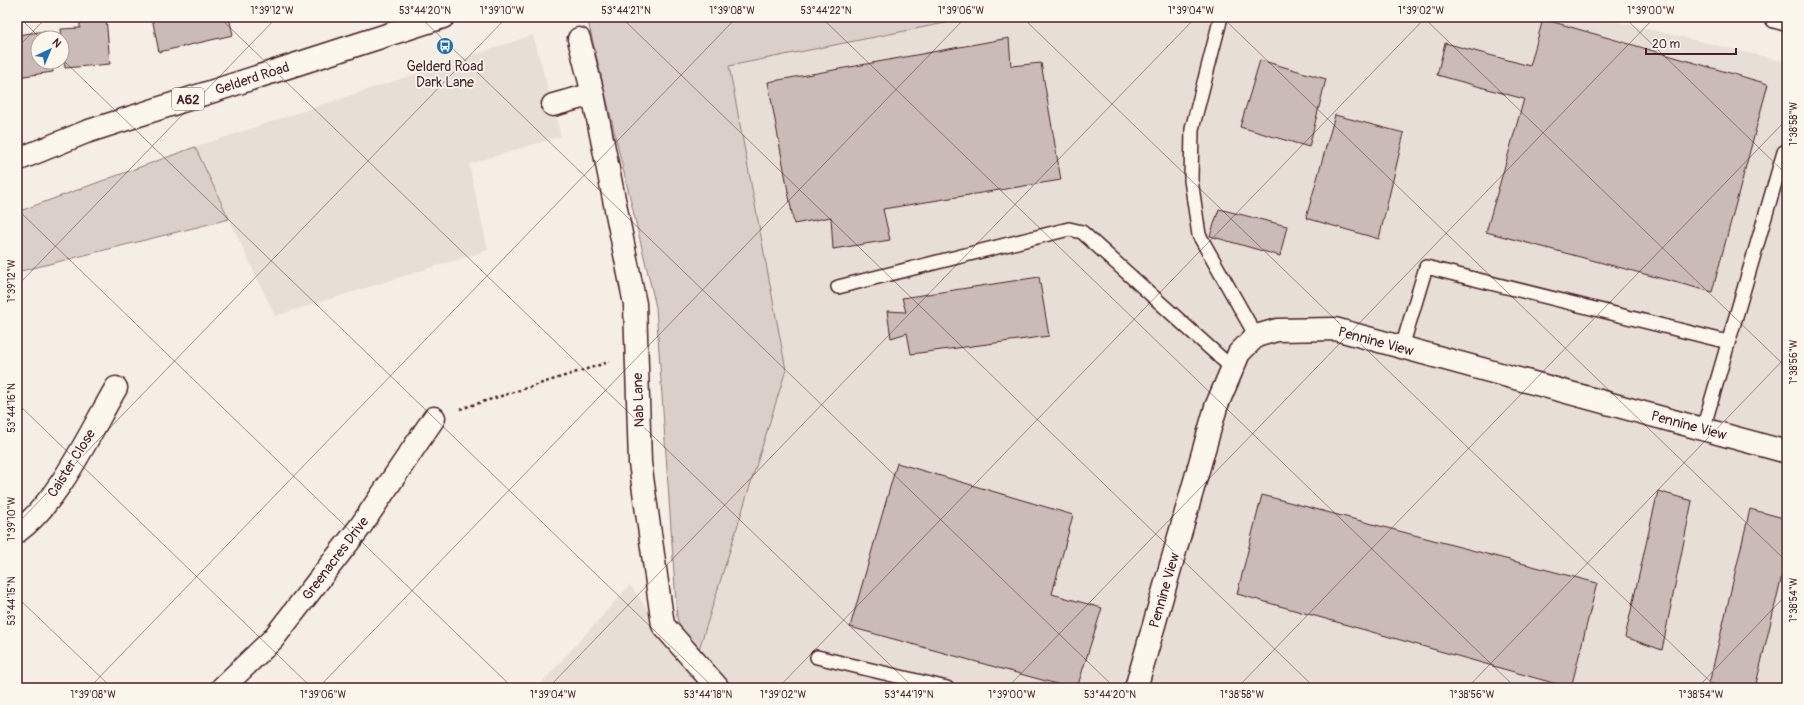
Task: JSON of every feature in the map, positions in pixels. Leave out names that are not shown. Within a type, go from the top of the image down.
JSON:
[{"type":"street","name":"Gelderd Road","points":[[17,160],[86,132],[443,17]]},
{"type":"street","points":[[1776,17],[1787,20]]},
{"type":"street","name":"Nab Lane","points":[[579,39],[593,94],[635,304],[640,464],[663,625],[718,688]]},
{"type":"street","points":[[553,105],[593,94]]},
{"type":"street","name":"Pennine View","points":[[1136,688],[1216,406],[1239,353],[1256,336],[1276,330],[1335,329],[1787,452]]},
{"type":"street","name":"Caister Close","points":[[17,532],[31,522],[65,477],[116,388]]},
{"type":"street","name":"Greenacres Drive","points":[[222,688],[273,639],[360,527],[434,418]]},
{"type":"lane","points":[[1221,17],[1192,129],[1192,180],[1199,235],[1256,336]]},
{"type":"lane","points":[[1703,429],[1784,152]]},
{"type":"lane","points":[[838,287],[1069,229],[1082,232],[1232,368]]},
{"type":"lane","points":[[1402,347],[1426,267],[1728,342]]},
{"type":"lane","points":[[817,657],[947,688]]},
{"type":"path","points":[[527,17],[528,21],[544,17]]},
{"type":"path","points":[[434,418],[636,353]]},
{"type":"shaded area","points":[[587,17],[975,17],[729,66],[786,370],[692,672],[677,617],[656,307]]},
{"type":"shaded area","points":[[975,17],[1597,17],[1787,62],[1787,688],[537,688],[630,585],[692,672],[786,370],[729,66]]},
{"type":"shaded area","points":[[533,35],[561,136],[469,164],[488,250],[275,316],[195,147]]},
{"type":"shaded area","points":[[195,147],[229,219],[17,272],[17,212]]},
{"type":"building","points":[[106,17],[110,64],[70,68],[70,30],[61,29],[80,28],[80,18]]},
{"type":"building","points":[[229,17],[233,35],[159,52],[152,18]]},
{"type":"building","points":[[1543,19],[1768,84],[1712,292],[1486,232],[1524,99],[1437,75],[1445,43],[1530,66]]},
{"type":"building","points":[[30,33],[30,70],[53,70],[53,72],[17,77],[17,35]]},
{"type":"building","points":[[1009,38],[1011,66],[1041,63],[1061,180],[883,209],[890,240],[833,249],[831,217],[794,224],[768,82]]},
{"type":"building","points":[[1260,60],[1326,79],[1309,147],[1240,127]]},
{"type":"building","points":[[1335,115],[1404,133],[1379,239],[1306,218]]},
{"type":"building","points":[[1219,209],[1287,226],[1280,256],[1210,236]]},
{"type":"building","points":[[1039,277],[1049,336],[911,354],[907,333],[891,338],[887,311],[906,312],[902,298]]},
{"type":"building","points":[[897,463],[1073,515],[1052,594],[1102,608],[1077,688],[1071,688],[850,627]]},
{"type":"building","points":[[1658,491],[1692,501],[1662,650],[1625,637]]},
{"type":"building","points":[[1262,495],[1597,583],[1571,688],[1237,594]]},
{"type":"building","points":[[1750,509],[1787,519],[1787,564],[1785,563],[1755,688],[1709,684]]},
{"type":"place","name":"Gelderd Road Dark Lane","points":[[445,46]]}]
